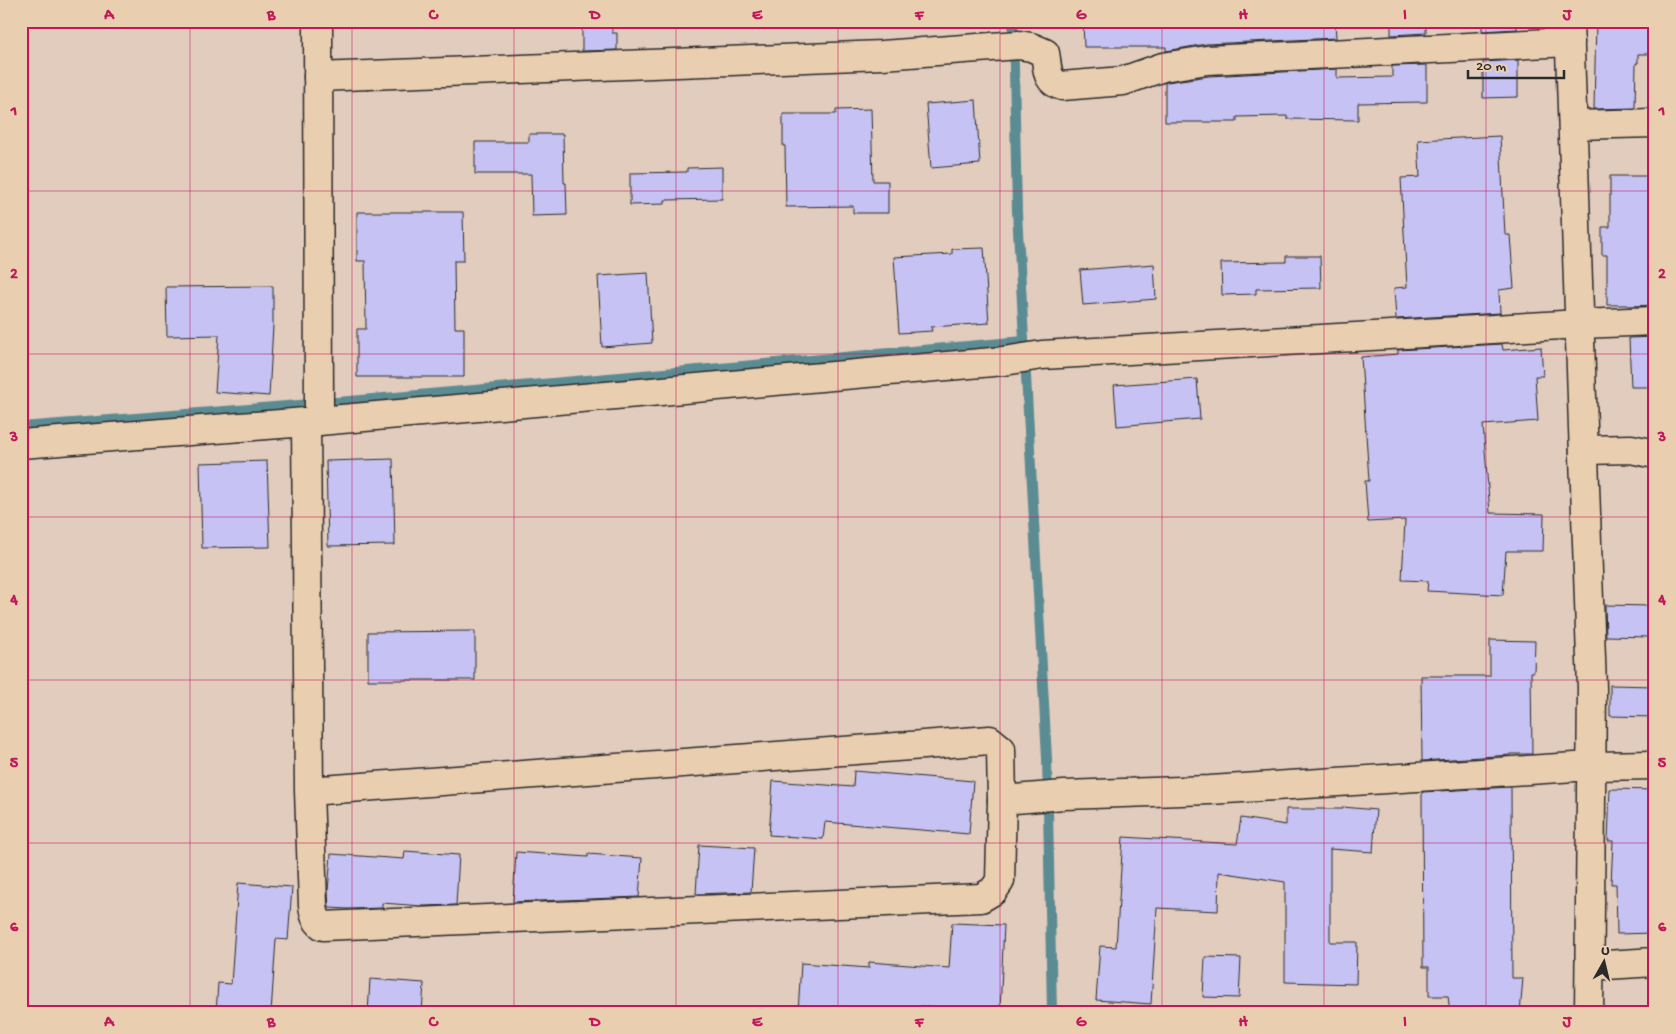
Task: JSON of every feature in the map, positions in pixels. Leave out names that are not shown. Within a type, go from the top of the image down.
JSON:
[{"type":"street","points":[[309,791],[990,740],[1001,749],[1000,881],[993,891],[981,898],[323,926],[315,917],[313,912],[309,791],[315,412],[318,21]]},
{"type":"street","points":[[318,77],[882,55],[1012,46],[1032,47],[1045,52],[1049,77],[1054,84],[1062,86],[1123,81],[1163,67],[1207,60],[1569,31],[1574,125],[1592,688],[1589,1013]]},
{"type":"street","points":[[1574,125],[1655,123]]},
{"type":"street","points":[[21,444],[315,412],[1004,361],[1042,356],[1580,324],[1655,322]]},
{"type":"street","points":[[1584,450],[1631,449],[1655,454]]},
{"type":"street","points":[[1002,800],[1064,795],[1210,790],[1591,766],[1655,765]]},
{"type":"street","points":[[1590,966],[1655,962]]},
{"type":"building","points":[[582,21],[612,21],[612,33],[617,33],[617,50],[582,51]]},
{"type":"building","points":[[1083,21],[1335,21],[1336,38],[1206,44],[1166,51],[1166,47],[1084,47]]},
{"type":"building","points":[[1391,21],[1426,21],[1426,33],[1391,35]]},
{"type":"building","points":[[1482,21],[1517,21],[1517,29],[1482,31]]},
{"type":"building","points":[[1596,21],[1655,21],[1655,54],[1638,54],[1635,108],[1594,109]]},
{"type":"building","points":[[1518,60],[1518,97],[1483,98],[1483,62]]},
{"type":"building","points":[[1427,65],[1427,102],[1358,103],[1358,120],[1287,119],[1287,116],[1237,117],[1237,122],[1165,122],[1165,83],[1167,82],[1209,76],[1337,69],[1337,78],[1392,77],[1392,66]]},
{"type":"building","points":[[976,100],[980,164],[931,168],[926,104]]},
{"type":"building","points":[[871,109],[873,181],[888,181],[888,213],[853,213],[853,206],[786,207],[783,114],[836,114],[836,110]]},
{"type":"building","points":[[529,134],[563,134],[567,215],[532,216],[531,174],[475,174],[475,142],[529,142]]},
{"type":"building","points":[[1500,136],[1505,235],[1510,235],[1514,288],[1499,290],[1500,313],[1396,319],[1394,288],[1407,287],[1401,178],[1420,177],[1418,140]]},
{"type":"building","points":[[722,167],[722,199],[665,200],[665,204],[630,205],[630,173],[687,172],[687,168]]},
{"type":"building","points":[[1610,176],[1655,176],[1655,305],[1607,305],[1607,255],[1602,255],[1602,227],[1610,227]]},
{"type":"building","points":[[357,212],[463,212],[464,261],[454,261],[455,328],[464,328],[464,377],[357,377],[357,329],[366,329],[365,261],[357,261]]},
{"type":"building","points":[[984,248],[989,323],[931,327],[932,331],[899,333],[894,257],[952,254],[952,249]]},
{"type":"building","points":[[1286,256],[1320,256],[1321,288],[1256,289],[1256,294],[1222,295],[1221,263],[1286,262]]},
{"type":"building","points":[[1154,264],[1156,299],[1083,305],[1080,270]]},
{"type":"building","points":[[648,273],[652,343],[602,347],[598,276]]},
{"type":"building","points":[[273,286],[269,396],[215,392],[219,335],[167,336],[166,287]]},
{"type":"building","points":[[1655,337],[1655,387],[1631,387],[1629,338]]},
{"type":"building","points":[[1502,344],[1503,350],[1541,347],[1543,376],[1535,376],[1538,421],[1483,425],[1490,513],[1544,514],[1543,551],[1506,551],[1503,595],[1427,591],[1428,581],[1402,580],[1405,520],[1368,522],[1365,481],[1369,481],[1361,357],[1398,354],[1398,350]]},
{"type":"building","points":[[1197,379],[1200,419],[1117,426],[1114,385]]},
{"type":"building","points":[[393,459],[395,545],[328,546],[326,461]]},
{"type":"building","points":[[267,461],[270,547],[202,548],[200,463]]},
{"type":"building","points":[[1605,605],[1650,606],[1650,637],[1606,636]]},
{"type":"building","points":[[475,631],[475,680],[368,680],[368,632]]},
{"type":"building","points":[[1490,640],[1535,641],[1534,672],[1531,672],[1532,754],[1422,761],[1421,676],[1490,676]]},
{"type":"building","points":[[1610,685],[1655,686],[1655,717],[1610,716]]},
{"type":"building","points":[[854,771],[973,781],[969,834],[825,822],[823,839],[769,835],[773,781],[853,787]]},
{"type":"building","points":[[1511,787],[1512,978],[1523,978],[1520,1013],[1450,1013],[1448,996],[1429,996],[1429,967],[1423,967],[1422,792]]},
{"type":"building","points":[[1610,789],[1655,790],[1655,933],[1617,934],[1616,884],[1611,884],[1613,841],[1608,841]]},
{"type":"building","points":[[1343,807],[1376,810],[1373,852],[1330,849],[1330,942],[1357,942],[1356,984],[1285,982],[1285,882],[1219,872],[1218,911],[1157,908],[1151,1004],[1096,1000],[1100,946],[1116,947],[1123,837],[1237,844],[1241,818],[1286,825],[1286,809],[1343,809]]},
{"type":"building","points":[[699,845],[754,848],[751,892],[696,894]]},
{"type":"building","points":[[405,851],[459,855],[456,905],[422,906],[382,903],[382,908],[329,908],[328,891],[331,854],[404,859]]},
{"type":"building","points":[[516,852],[588,857],[588,854],[642,858],[639,897],[513,902]]},
{"type":"building","points":[[238,883],[292,887],[288,940],[276,939],[271,1013],[216,1013],[218,983],[231,984]]},
{"type":"building","points":[[952,923],[1004,925],[1000,1011],[921,1006],[920,1013],[798,1013],[801,963],[869,968],[869,962],[949,968]]},
{"type":"building","points":[[1205,957],[1241,958],[1239,998],[1203,997]]},
{"type":"building","points":[[370,979],[424,983],[422,1013],[368,1013]]},
{"type":"waterway","points":[[1013,21],[1017,212],[1047,758],[1052,1013]]},
{"type":"waterway","points":[[21,427],[350,401],[1024,341]]}]
